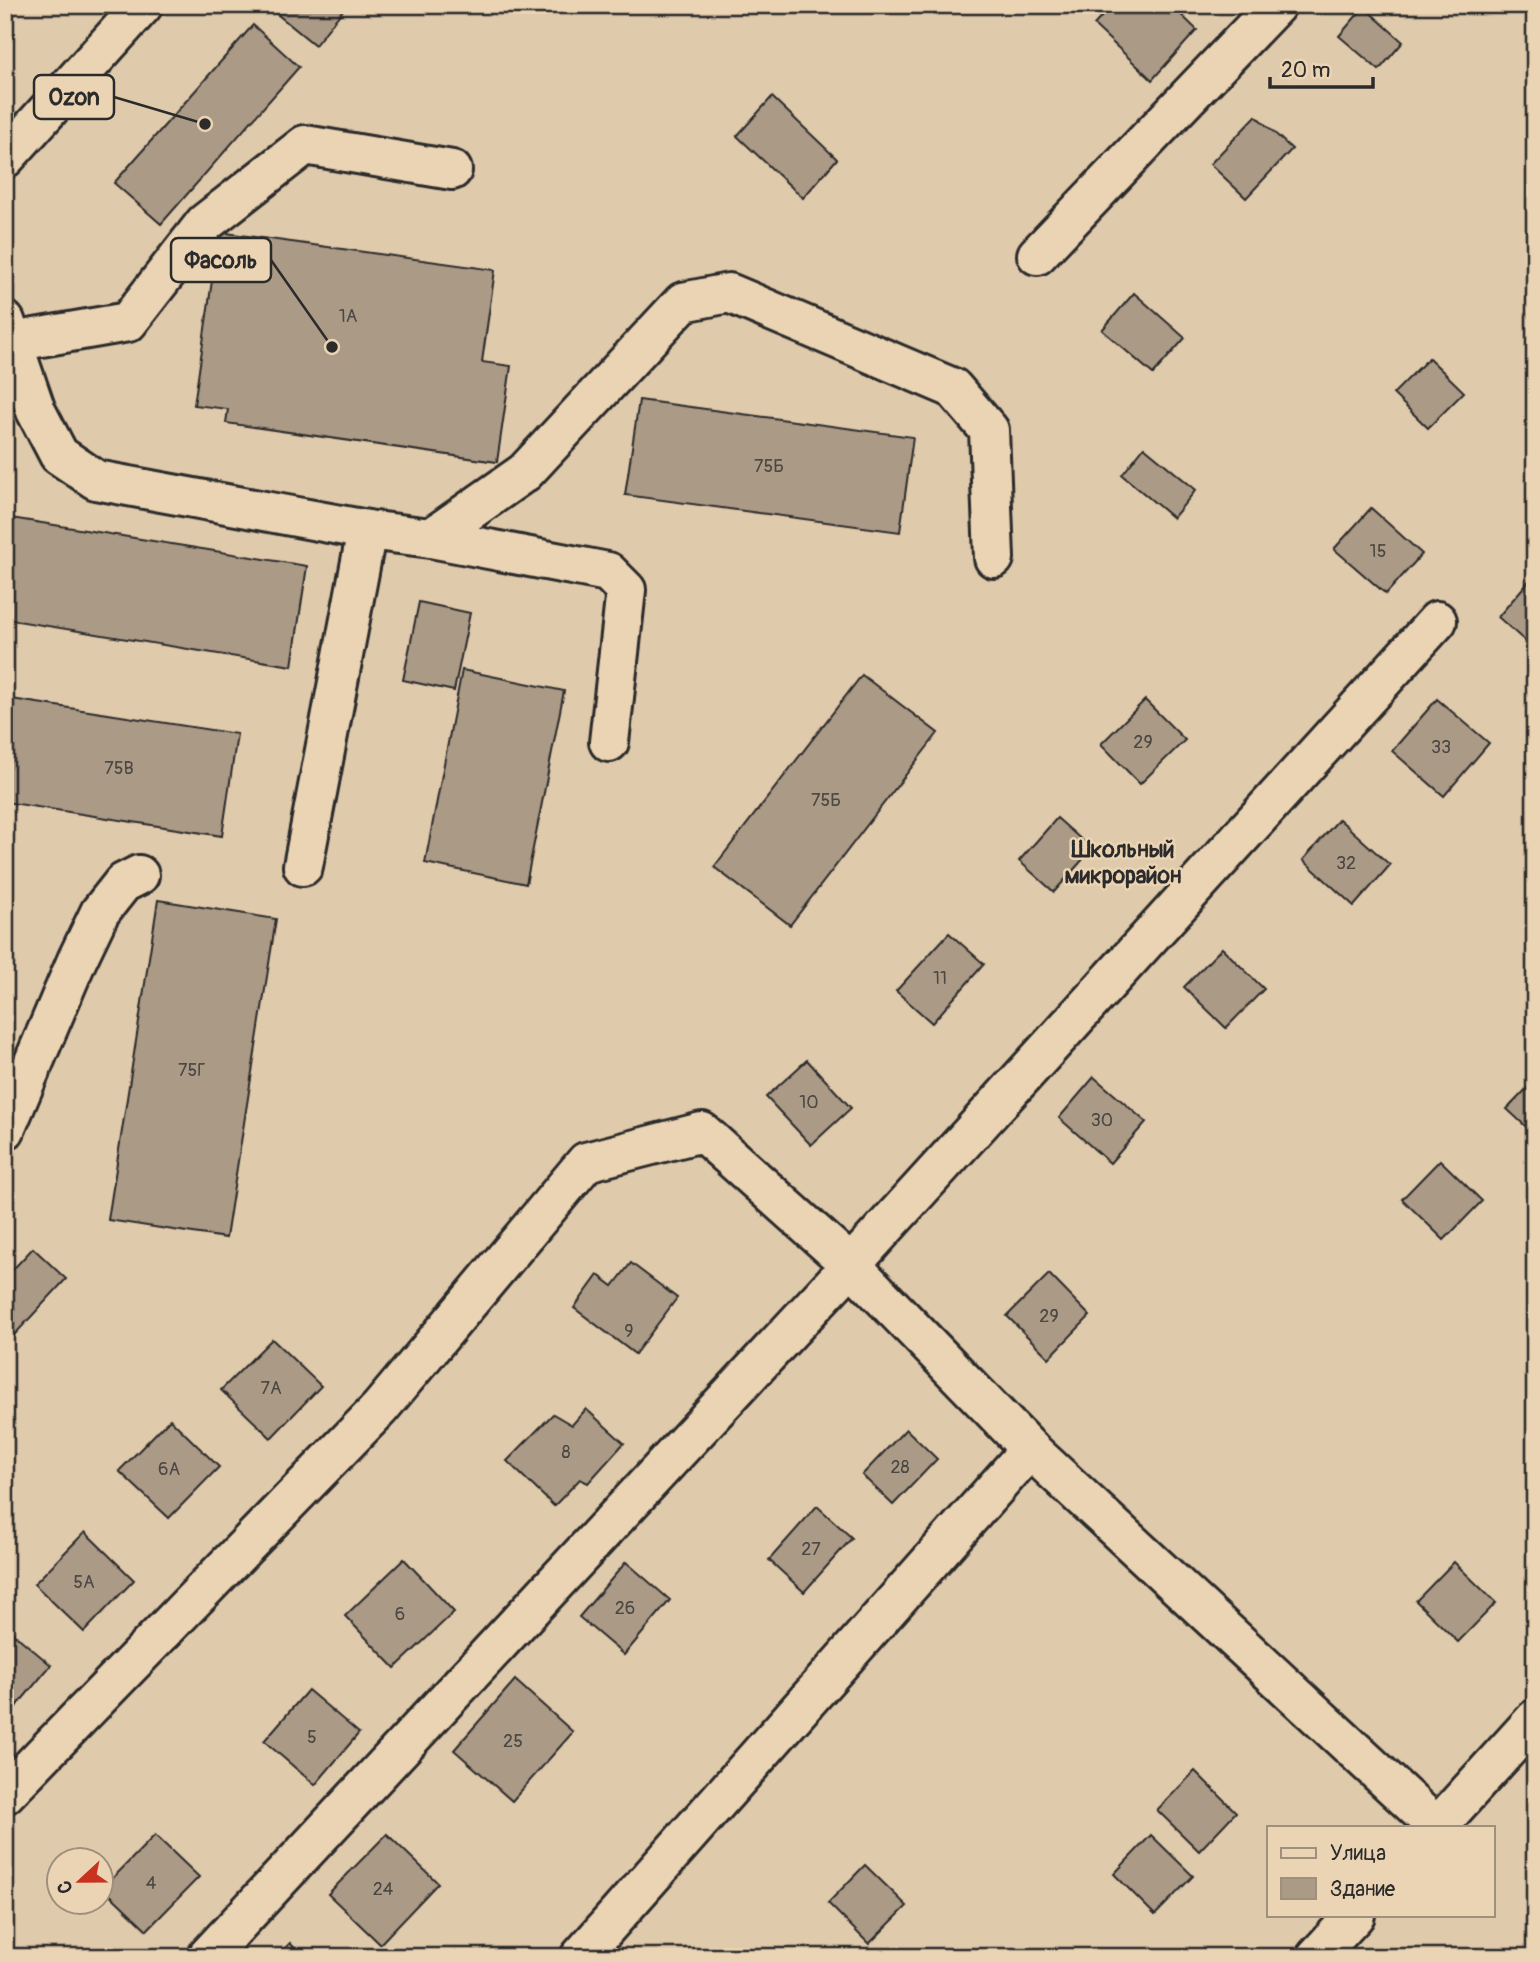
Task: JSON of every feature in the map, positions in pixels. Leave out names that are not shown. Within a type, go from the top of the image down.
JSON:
[{"type":"street","points":[[5,158],[143,5]]},
{"type":"street","points":[[1037,255],[1276,5]]},
{"type":"street","points":[[452,170],[305,145],[205,223],[128,322],[9,331],[36,411],[59,456],[96,481],[366,530],[431,538],[608,572],[626,590],[609,742]]},
{"type":"street","points":[[431,538],[525,472],[683,302],[729,293],[953,388],[989,430],[994,558]]},
{"type":"street","points":[[303,866],[366,530]]},
{"type":"street","points":[[207,1957],[851,1265],[1437,621]]},
{"type":"street","points":[[5,1130],[100,912],[123,883],[139,875]]},
{"type":"street","points":[[5,1794],[380,1408],[586,1162],[702,1132],[851,1265],[1030,1449],[1436,1826]]},
{"type":"street","points":[[580,1957],[1030,1449]]},
{"type":"street","points":[[1438,1826],[1535,1719]]},
{"type":"street","points":[[1316,1957],[1354,1916]]},
{"type":"building","points":[[276,5],[347,5],[315,45],[272,10]]},
{"type":"building","points":[[1112,5],[1171,5],[1197,30],[1152,80],[1094,25]]},
{"type":"building","points":[[1364,7],[1403,42],[1379,70],[1339,36]]},
{"type":"building","points":[[253,25],[299,67],[161,224],[114,183]]},
{"type":"building","points":[[772,97],[837,159],[803,198],[737,136]]},
{"type":"building","points":[[1256,116],[1292,149],[1246,198],[1210,164]]},
{"type":"building","points":[[219,232],[495,270],[482,362],[511,366],[497,462],[226,423],[228,409],[194,405]]},
{"type":"building","points":[[1134,293],[1185,338],[1153,374],[1102,330]]},
{"type":"building","points":[[1429,358],[1464,392],[1428,428],[1393,394]]},
{"type":"building","points":[[639,400],[913,437],[900,532],[625,495]]},
{"type":"building","points":[[1144,447],[1196,490],[1173,518],[1122,475]]},
{"type":"building","points":[[1371,508],[1422,554],[1386,594],[1334,549]]},
{"type":"building","points":[[5,517],[307,566],[292,666],[5,619]]},
{"type":"building","points":[[1533,576],[1535,577],[1535,650],[1498,617]]},
{"type":"building","points":[[419,602],[470,613],[454,691],[403,680]]},
{"type":"building","points":[[462,670],[564,691],[526,884],[425,863]]},
{"type":"building","points":[[862,675],[938,733],[790,925],[714,867]]},
{"type":"building","points":[[5,698],[237,734],[222,836],[5,802]]},
{"type":"building","points":[[1437,699],[1489,743],[1444,796],[1392,751]]},
{"type":"building","points":[[1145,700],[1185,740],[1140,784],[1101,744]]},
{"type":"building","points":[[1057,818],[1092,849],[1054,892],[1019,861]]},
{"type":"building","points":[[1339,819],[1390,865],[1354,906],[1303,860]]},
{"type":"building","points":[[158,900],[276,919],[226,1238],[108,1220]]},
{"type":"building","points":[[949,933],[984,964],[932,1023],[896,991]]},
{"type":"building","points":[[1222,948],[1264,989],[1226,1028],[1184,987]]},
{"type":"building","points":[[807,1060],[851,1108],[811,1145],[766,1097]]},
{"type":"building","points":[[1094,1077],[1146,1122],[1110,1163],[1059,1118]]},
{"type":"building","points":[[1535,1080],[1535,1135],[1507,1109]]},
{"type":"building","points":[[1440,1160],[1482,1201],[1444,1240],[1402,1199]]},
{"type":"building","points":[[33,1248],[66,1279],[5,1345],[5,1278]]},
{"type":"building","points":[[631,1263],[677,1298],[635,1354],[574,1308],[598,1275],[613,1286]]},
{"type":"building","points":[[1049,1274],[1090,1316],[1049,1358],[1007,1316]]},
{"type":"building","points":[[272,1339],[321,1386],[271,1438],[221,1390]]},
{"type":"building","points":[[586,1409],[624,1443],[588,1483],[580,1479],[554,1506],[507,1461],[553,1414],[572,1425]]},
{"type":"building","points":[[170,1419],[219,1467],[169,1518],[119,1471]]},
{"type":"building","points":[[906,1429],[937,1459],[893,1505],[862,1475]]},
{"type":"building","points":[[817,1506],[852,1538],[804,1592],[769,1560]]},
{"type":"building","points":[[85,1532],[134,1580],[84,1632],[34,1584]]},
{"type":"building","points":[[404,1559],[454,1612],[395,1668],[345,1616]]},
{"type":"building","points":[[626,1562],[670,1600],[624,1655],[579,1617]]},
{"type":"building","points":[[1454,1562],[1496,1603],[1458,1642],[1416,1601]]},
{"type":"building","points":[[8,1629],[51,1665],[15,1708],[5,1699],[5,1632]]},
{"type":"building","points":[[515,1680],[573,1732],[512,1801],[454,1750]]},
{"type":"building","points":[[308,1690],[359,1733],[315,1785],[264,1741]]},
{"type":"building","points":[[1195,1771],[1236,1812],[1199,1851],[1157,1810]]},
{"type":"building","points":[[387,1834],[438,1883],[380,1944],[328,1894]]},
{"type":"building","points":[[155,1835],[199,1877],[147,1930],[116,1900],[116,1875]]},
{"type":"building","points":[[1151,1835],[1193,1876],[1155,1915],[1114,1874]]},
{"type":"building","points":[[865,1865],[907,1906],[869,1944],[828,1903]]},
{"type":"building","points":[[290,1943],[303,1957],[276,1957]]},
{"type":"place","name":"Ozon","points":[[205,124]]},
{"type":"place","name":"Фасоль","points":[[332,347]]},
{"type":"district","name":"Школьный микрорайон","points":[[1123,862]]}]
